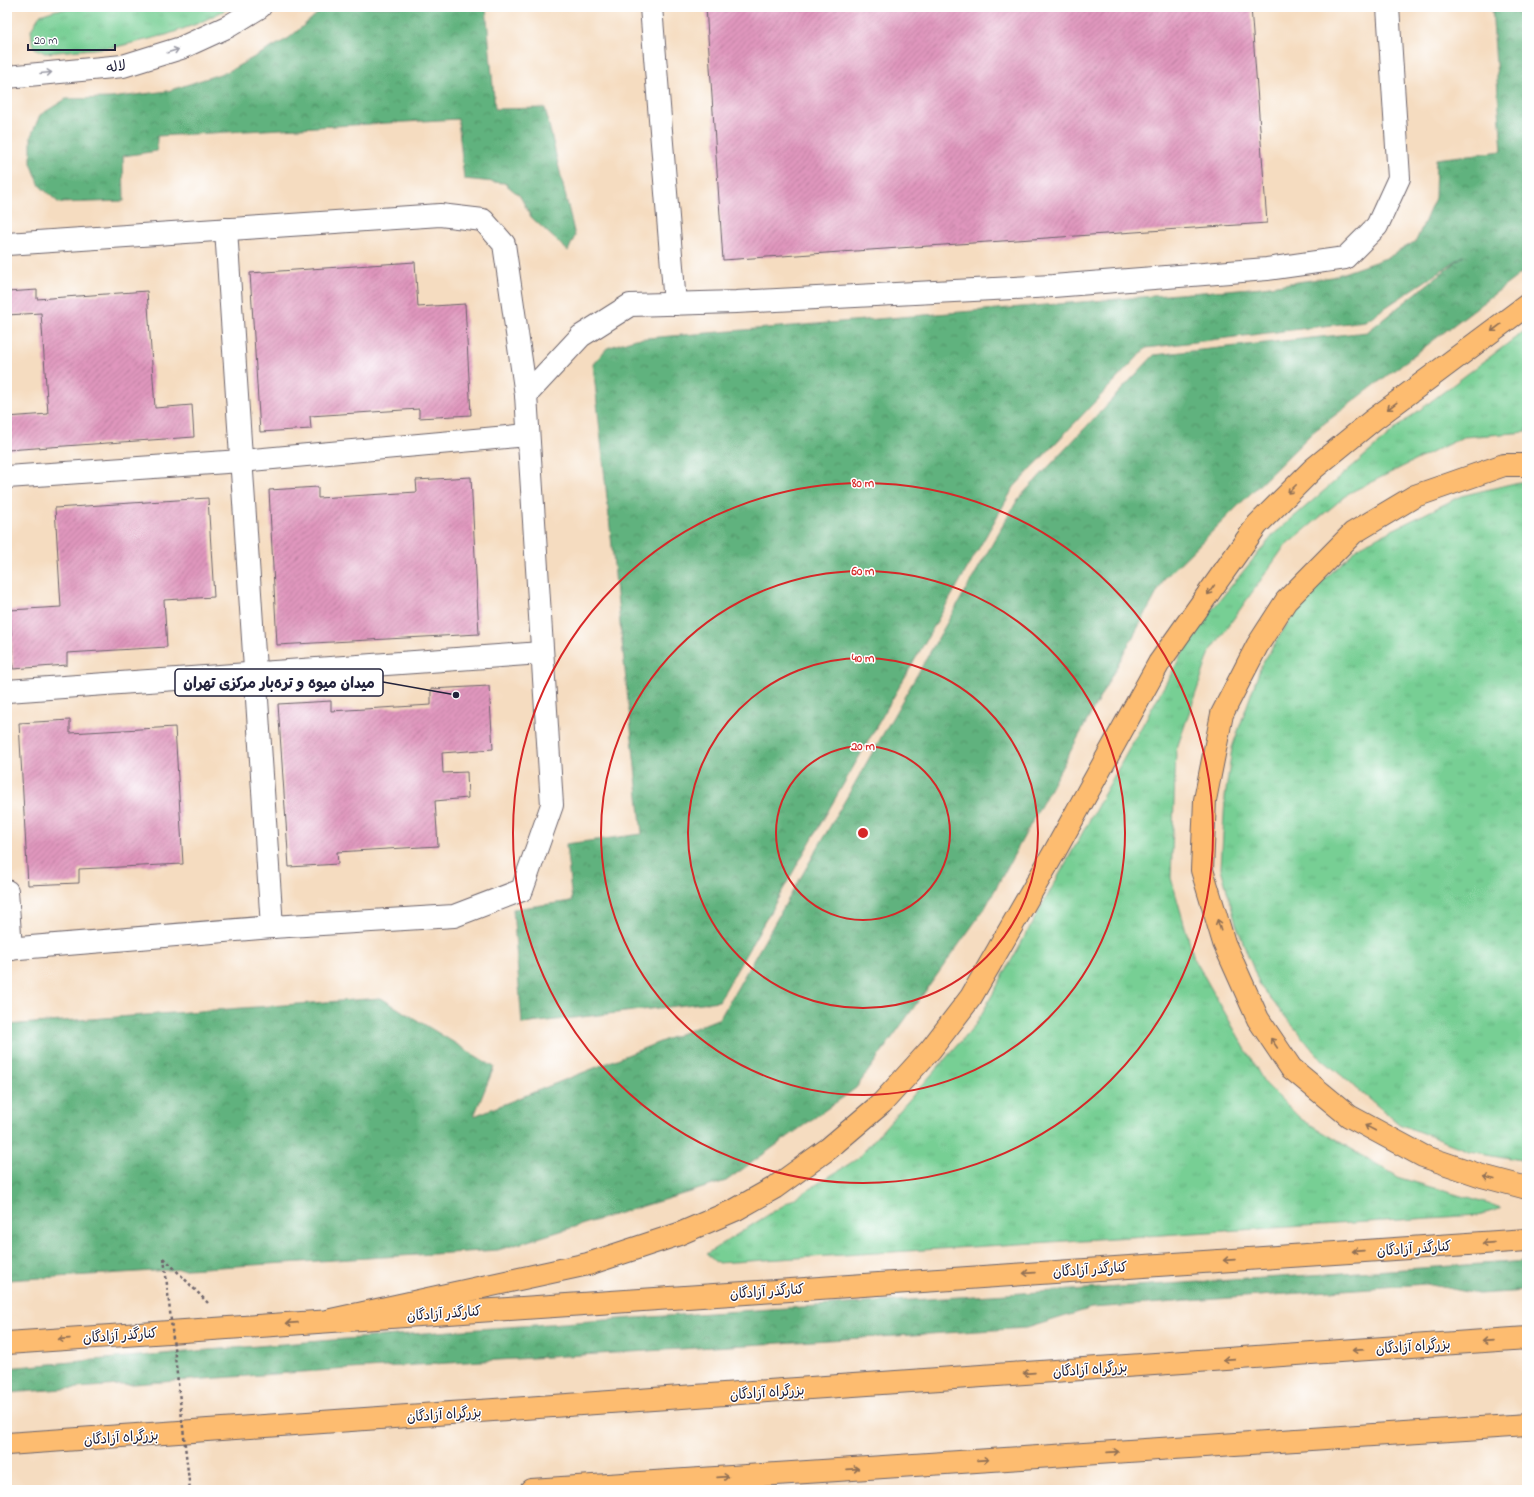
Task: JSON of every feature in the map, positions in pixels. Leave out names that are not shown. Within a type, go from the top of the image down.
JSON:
[{"type":"main road","points":[[331,1320],[588,1264],[679,1234],[735,1210],[774,1188],[828,1149],[882,1103],[931,1049],[971,997],[1055,851],[1159,663],[1257,525],[1313,469],[1349,439],[1527,305]]},
{"type":"main road","points":[[1527,465],[1504,465],[1416,496],[1353,532],[1286,601],[1257,646],[1222,714],[1205,800],[1202,870],[1224,943],[1258,1019],[1291,1068],[1349,1116],[1423,1156],[1482,1176],[1527,1188]]},
{"type":"main road","name":"کنارگذر آزادگان","points":[[7,1343],[1527,1240]]},
{"type":"main road","name":"بزرگراه آزادگان","points":[[7,1444],[1527,1338]]},
{"type":"main road","points":[[531,1490],[1527,1425]]},
{"type":"street","name":"لاله","points":[[7,77],[123,66],[181,48],[229,26],[260,7]]},
{"type":"street","points":[[651,7],[675,304]]},
{"type":"street","points":[[526,395],[581,336],[630,305],[1053,286],[1267,270],[1345,258],[1377,226],[1399,178],[1388,7]]},
{"type":"street","points":[[7,244],[440,215],[483,220],[504,244],[526,395],[541,653],[552,805],[522,890],[454,916],[272,927],[9,949],[7,891]]},
{"type":"street","points":[[226,229],[272,927]]},
{"type":"street","points":[[7,477],[241,461],[528,435]]},
{"type":"street","points":[[7,691],[541,653]]},
{"type":"path","points":[[190,1490],[164,1258],[232,1328]]},
{"type":"green space","points":[[93,7],[231,7],[199,23],[166,35],[116,47],[45,53],[33,47],[31,30],[40,15],[56,10]]},
{"type":"green space","points":[[325,7],[486,7],[495,109],[545,108],[575,236],[568,251],[531,217],[520,196],[504,183],[464,179],[458,119],[157,136],[157,151],[123,156],[124,201],[59,203],[40,186],[31,163],[31,136],[40,115],[66,99],[111,98],[168,91],[229,71],[289,38]]},
{"type":"green space","points":[[1492,7],[1527,7],[1527,269],[1313,432],[1165,578],[985,908],[856,1088],[726,1181],[498,1250],[7,1280],[7,1025],[381,998],[494,1067],[474,1116],[720,1018],[1018,499],[1154,355],[1367,332],[1463,256],[1365,321],[1146,348],[1014,487],[719,1001],[522,1024],[513,909],[572,901],[566,844],[642,834],[593,364],[607,348],[635,339],[1263,287],[1332,277],[1389,257],[1416,241],[1435,198],[1436,159],[1502,151]]},
{"type":"green space","points":[[1527,329],[1527,432],[1463,437],[1349,493],[1284,547],[1210,652],[1176,751],[1171,878],[1194,958],[1264,1082],[1301,1119],[1400,1178],[1502,1208],[1478,1215],[717,1263],[706,1254],[857,1159],[976,1024],[1196,629],[1274,534],[1405,421]]},
{"type":"green space","points":[[1519,482],[1527,482],[1527,1161],[1469,1151],[1399,1124],[1316,1054],[1260,986],[1236,924],[1221,868],[1225,798],[1232,748],[1261,666],[1302,600],[1360,546],[1461,496]]},
{"type":"green space","points":[[1527,1261],[1527,1291],[1478,1294],[1426,1284],[1092,1308],[1027,1328],[317,1371],[7,1393],[7,1368],[197,1351],[767,1309]]},
{"type":"building","points":[[706,7],[1251,7],[1267,223],[723,260]]},
{"type":"building","points":[[415,262],[418,307],[465,304],[471,415],[419,418],[419,409],[310,416],[311,429],[260,432],[250,273]]},
{"type":"building","points":[[37,290],[37,299],[147,291],[155,408],[192,405],[194,437],[7,450],[7,417],[48,414],[41,313],[7,315],[7,292]]},
{"type":"building","points":[[471,477],[479,634],[277,645],[269,490],[318,487],[318,498],[417,492],[416,480]]},
{"type":"building","points":[[208,498],[214,597],[164,600],[167,647],[67,653],[67,665],[13,669],[10,610],[61,607],[55,508]]},
{"type":"building","points":[[489,686],[493,749],[442,753],[443,773],[467,772],[468,798],[435,801],[438,846],[337,852],[338,864],[289,867],[278,704],[331,701],[331,711],[431,705],[431,689]]},
{"type":"building","points":[[70,720],[70,733],[175,727],[183,864],[79,869],[79,883],[28,885],[19,723]]},
{"type":"place","name":"میدان میوه و تره‌بار مرکزی تهران","points":[[456,695]]}]
